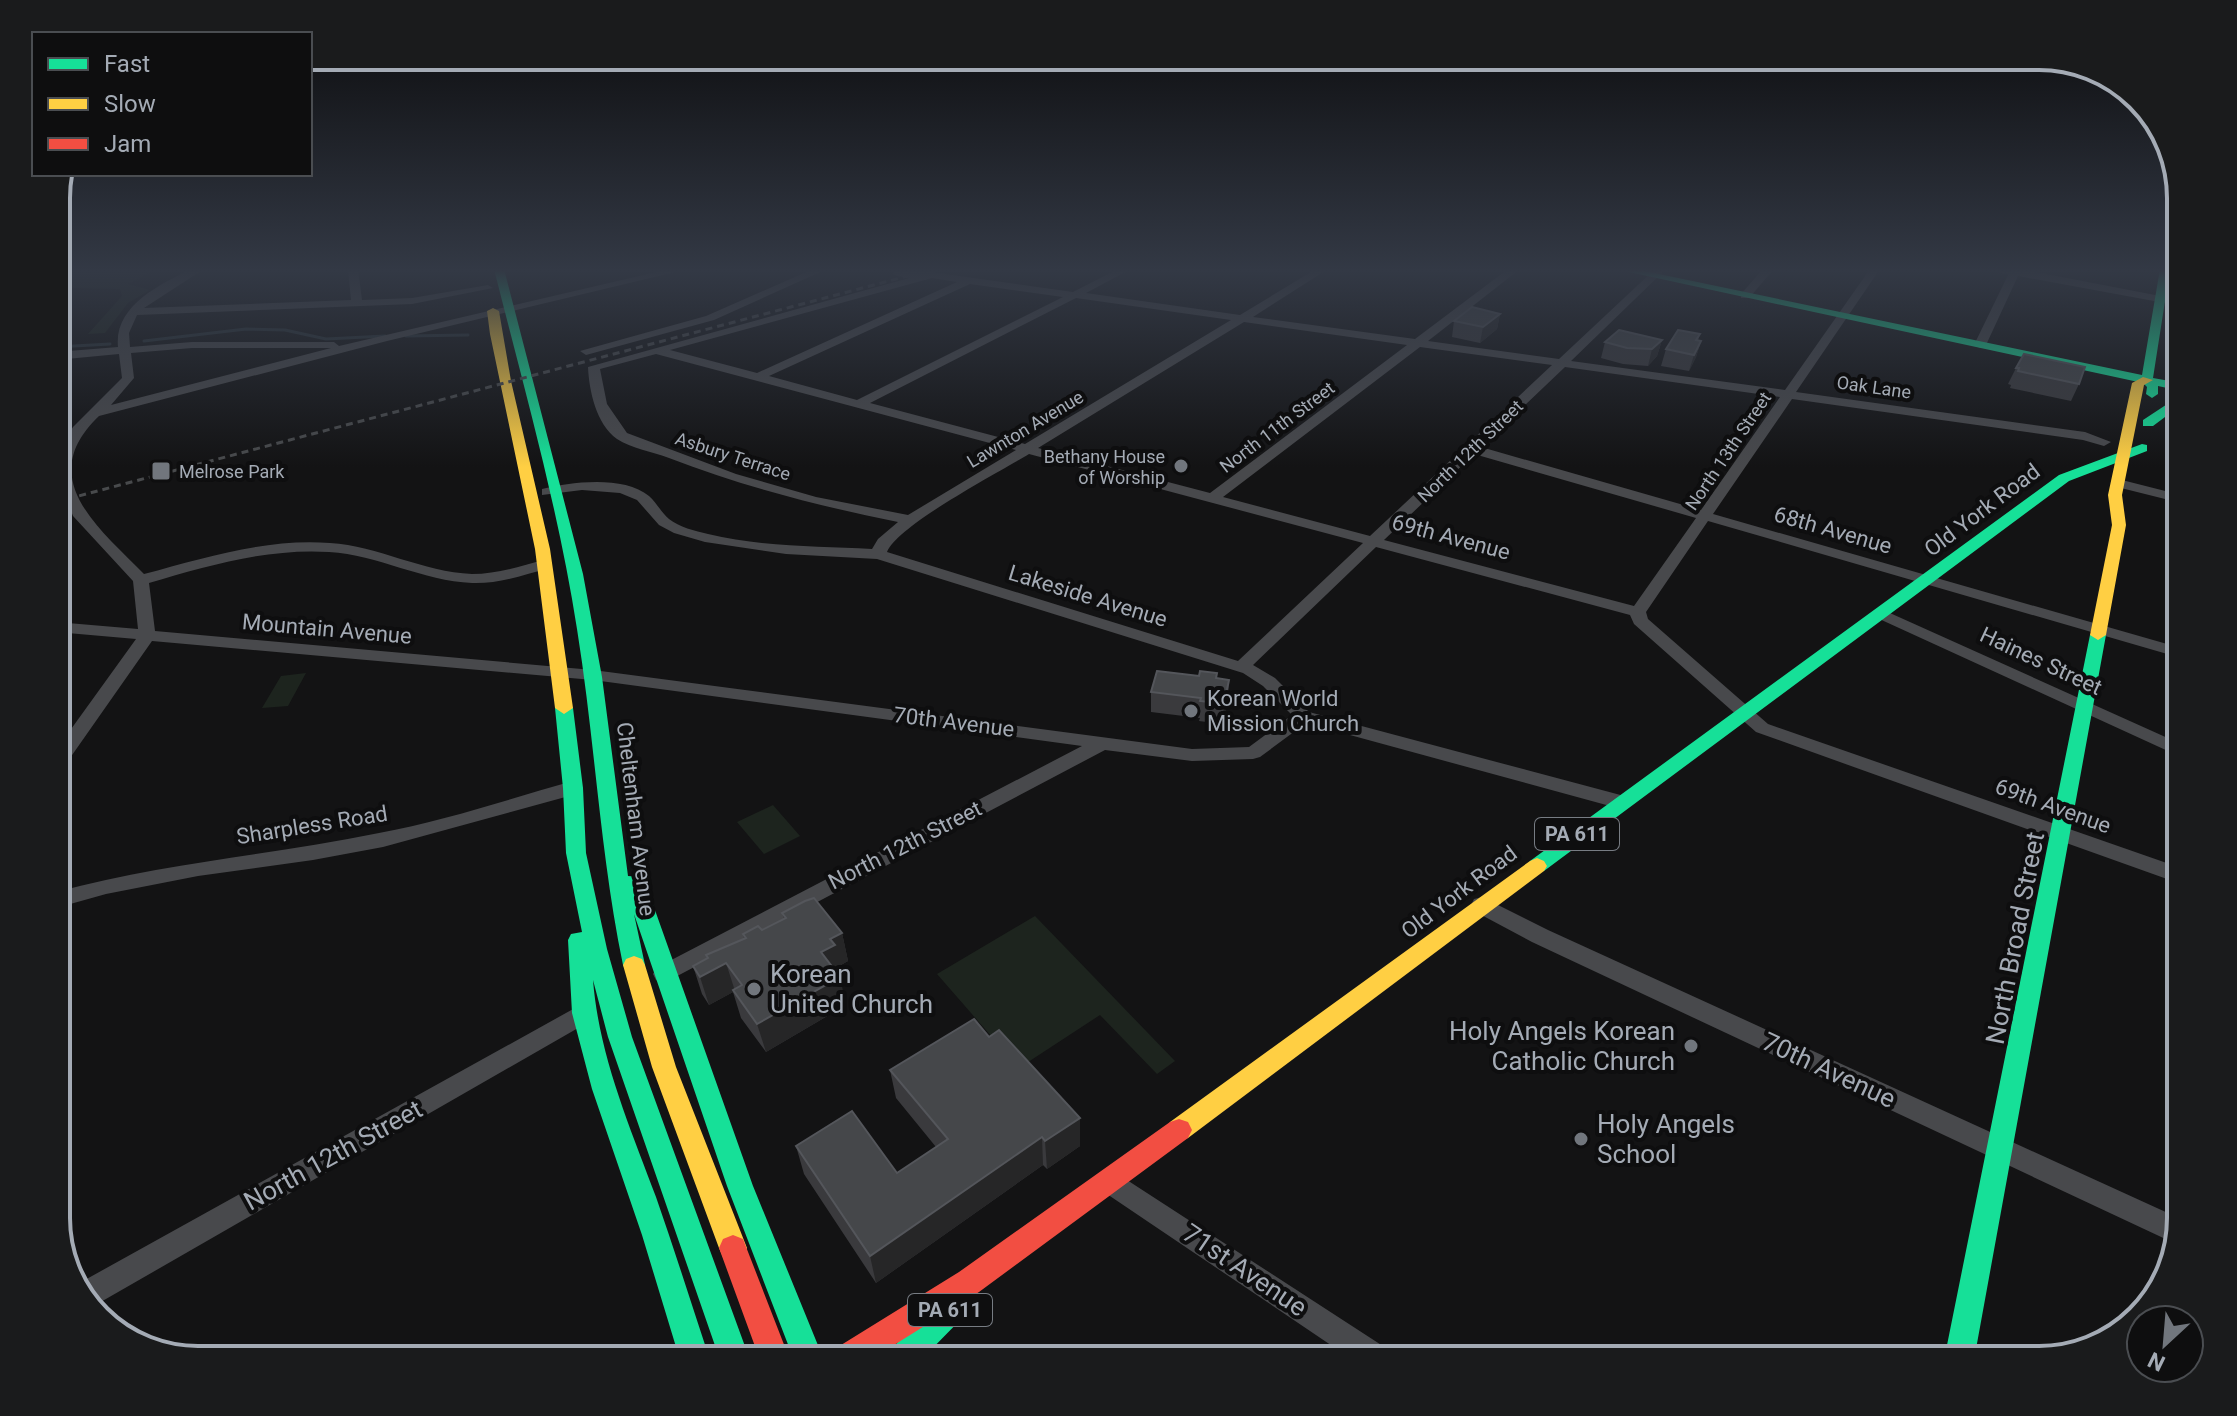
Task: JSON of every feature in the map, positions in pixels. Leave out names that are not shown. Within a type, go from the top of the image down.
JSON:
[{"type":"main road","name":"Cheltenham Avenue","points":[[500,335],[498,354],[532,495],[544,565],[573,788],[576,853],[596,949],[620,1037],[730,1346]]},
{"type":"main road","name":"Cheltenham Avenue","points":[[509,335],[556,490],[593,675],[620,906],[640,989],[664,1067],[770,1346]]},
{"type":"main road","points":[[1933,335],[2167,384]]},
{"type":"main road","name":"North Broad Street","points":[[1962,1346],[2062,834],[2123,489],[2139,419],[2138,383],[2147,380],[2154,335]]},
{"type":"main road","name":"Old York Road","points":[[865,1346],[1000,1260],[1110,1181],[1621,802],[1928,580],[2064,478],[2080,459],[2139,419],[2167,406]]},
{"type":"main road","name":"Old York Road","points":[[2064,478],[2133,450]]},
{"type":"main road","points":[[2064,478],[2123,489]]},
{"type":"main road","points":[[611,813],[664,974],[740,1186],[803,1346]]},
{"type":"main road","points":[[576,853],[584,1013],[604,1089],[656,1235],[691,1346]]},
{"type":"main road","name":"Old York Road","points":[[914,1346],[1000,1260]]},
{"type":"street","points":[[70,442],[80,427],[128,378],[124,335]]},
{"type":"street","points":[[95,413],[397,335]]},
{"type":"street","points":[[586,351],[646,335]]},
{"type":"street","points":[[656,350],[709,335]]},
{"type":"street","points":[[758,377],[849,335]]},
{"type":"street","points":[[859,404],[996,335]]},
{"type":"street","name":"Lawnton Avenue","points":[[878,554],[883,542],[910,520],[1213,335]]},
{"type":"street","name":"Oak Lane","points":[[1377,335],[2065,433],[2104,442]]},
{"type":"street","name":"North 11th Street","points":[[1214,497],[1429,335]]},
{"type":"street","name":"North 12th Street","points":[[1243,665],[1591,335]]},
{"type":"street","name":"North 13th Street","points":[[1638,612],[1829,335]]},
{"type":"street","points":[[1980,345],[1985,335]]},
{"type":"street","points":[[70,355],[231,344],[357,345]]},
{"type":"street","name":"Asbury Terrace","points":[[656,350],[594,367],[594,383],[604,411],[613,428],[622,436],[731,477],[786,493],[910,520]]},
{"type":"street","name":"69th Avenue","points":[[656,350],[1638,612],[1640,621],[1762,728],[2167,871]]},
{"type":"street","name":"68th Avenue","points":[[1472,449],[2167,649]]},
{"type":"street","name":"Lakeside Avenue","points":[[532,495],[590,486],[623,489],[642,497],[664,522],[710,539],[801,550],[878,554],[1226,664],[1243,665],[1283,693],[1303,716]]},
{"type":"street","points":[[2123,489],[2167,497]]},
{"type":"street","points":[[70,496],[87,525],[141,580],[147,635],[70,744]]},
{"type":"street","points":[[141,580],[256,552],[327,547],[363,552],[466,578],[487,577],[544,565]]},
{"type":"street","name":"Haines Street","points":[[1881,614],[2167,745]]},
{"type":"street","name":"Mountain Avenue","points":[[70,628],[593,675]]},
{"type":"street","name":"70th Avenue","points":[[593,675],[1192,755],[1253,753],[1303,716]]},
{"type":"street","points":[[1303,716],[1621,802]]},
{"type":"street","name":"North 12th Street","points":[[664,974],[1105,742]]},
{"type":"street","name":"Sharpless Road","points":[[70,896],[224,863],[313,853],[383,840],[573,788]]},
{"type":"street","name":"70th Avenue","points":[[1482,905],[1580,955],[2166,1226]]},
{"type":"street","name":"North 12th Street","points":[[93,1291],[584,1013]]},
{"type":"street","name":"71st Avenue","points":[[1110,1181],[1358,1346]]},
{"type":"shaded area","points":[[306,673],[288,706],[262,708],[281,676]]},
{"type":"shaded area","points":[[773,805],[800,836],[764,854],[737,822]]},
{"type":"shaded area","points":[[1035,916],[1175,1061],[1157,1074],[1100,1015],[1019,1068],[937,974]]},
{"type":"building","points":[[1613,335],[1641,335],[1662,340],[1652,349],[1627,348],[1605,342]]},
{"type":"building","points":[[1675,335],[1699,335],[1696,340],[1701,341],[1694,355],[1666,349]]},
{"type":"building","points":[[2024,354],[2085,367],[2079,384],[2018,371],[2019,368],[2016,368]]},
{"type":"building","points":[[1157,671],[1199,676],[1200,671],[1217,673],[1216,678],[1229,680],[1224,704],[1151,692]]},
{"type":"building","points":[[814,898],[842,933],[830,939],[835,945],[821,952],[840,977],[757,1024],[733,990],[742,985],[726,963],[700,977],[693,966],[708,958],[706,955],[746,938],[743,934],[758,926],[762,930],[786,918],[782,913]]},
{"type":"building","points":[[974,1019],[989,1037],[999,1030],[1080,1118],[1045,1141],[1042,1137],[870,1256],[796,1146],[852,1111],[897,1173],[948,1139],[890,1070]]},
{"type":"waterway","points":[[144,341],[194,335]]},
{"type":"waterway","points":[[308,335],[326,339],[385,336]]},
{"type":"waterway","points":[[406,336],[463,335]]},
{"type":"waterway","points":[[70,346],[110,344]]},
{"type":"railway","points":[[70,498],[685,335]]},
{"type":"traffic: fast","points":[[516,335],[552,472],[585,625],[620,893],[634,965]]},
{"type":"traffic: fast","points":[[1934,335],[2167,384]]},
{"type":"traffic: fast","points":[[2152,394],[2153,387],[2147,380],[2154,335]]},
{"type":"traffic: fast","points":[[2148,423],[2167,409]]},
{"type":"traffic: fast","points":[[1537,866],[2064,478],[2142,448]]},
{"type":"traffic: fast","points":[[1962,1346],[2098,635]]},
{"type":"traffic: fast","points":[[564,708],[576,853],[596,949],[620,1037],[730,1346]]},
{"type":"traffic: fast","points":[[634,882],[740,1186],[803,1346]]},
{"type":"traffic: fast","points":[[579,940],[584,1013],[604,1089],[656,1235],[691,1346]]},
{"type":"traffic: fast","points":[[914,1346],[960,1300]]},
{"type":"traffic: slow","points":[[496,335],[543,549],[564,708]]},
{"type":"traffic: slow","points":[[2098,635],[2119,525],[2115,495],[2138,383],[2147,380]]},
{"type":"traffic: slow","points":[[1179,1130],[1537,866]]},
{"type":"traffic: slow","points":[[634,965],[664,1067],[733,1248]]},
{"type":"traffic: jam","points":[[866,1346],[969,1282],[1179,1130]]},
{"type":"traffic: jam","points":[[733,1248],[770,1346]]},
{"type":"place","name":"Bethany House of Worship","points":[[1181,466]]},
{"type":"place","name":"Melrose Park","points":[[161,471]]},
{"type":"place","name":"Korean World Mission Church","points":[[1191,711]]},
{"type":"place","name":"Korean United Church","points":[[754,989]]},
{"type":"place","name":"Holy Angels Korean Catholic Church","points":[[1691,1046]]},
{"type":"place","name":"Holy Angels School","points":[[1581,1139]]}]
